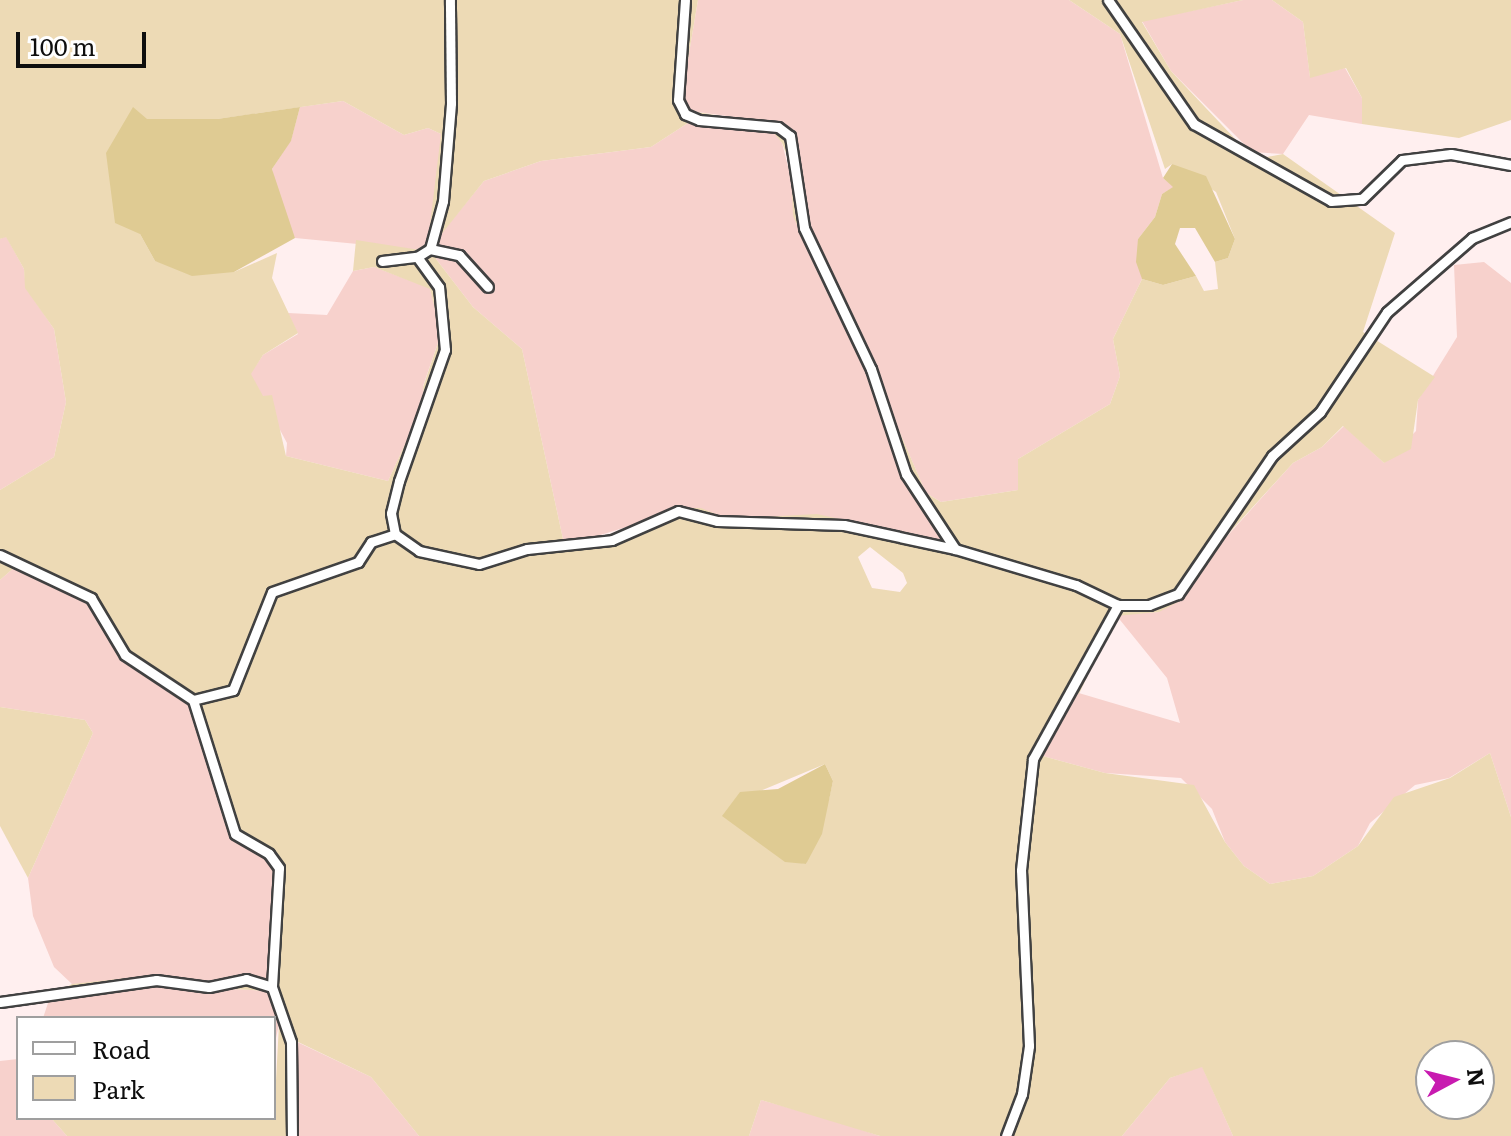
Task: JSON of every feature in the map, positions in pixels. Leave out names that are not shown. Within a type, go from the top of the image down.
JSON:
[{"type":"street","points":[[382,261],[417,257],[430,249],[443,201],[451,103],[450,0]]},
{"type":"street","points":[[685,0],[678,100],[685,114],[699,120],[778,127],[790,136],[804,228],[871,369],[906,474],[955,549]]},
{"type":"street","points":[[1108,0],[1194,124],[1331,201],[1362,199],[1402,160],[1451,154],[1511,165]]},
{"type":"street","points":[[417,257],[439,287],[445,350],[399,481],[391,513],[395,534],[419,551],[479,564],[527,549],[612,540],[678,511],[717,521],[844,525],[955,549],[1076,585],[1118,605],[1149,605],[1178,594],[1272,456],[1320,412],[1387,312],[1472,238],[1511,222]]},
{"type":"street","points":[[430,249],[459,255],[488,287]]},
{"type":"street","points":[[193,700],[233,690],[272,592],[358,562],[371,542],[395,534]]},
{"type":"street","points":[[0,555],[91,598],[125,655],[193,700],[235,834],[269,854],[279,868],[272,987],[291,1042],[292,1136]]},
{"type":"street","points":[[1006,1136],[1022,1094],[1029,1046],[1021,870],[1033,759],[1118,605]]},
{"type":"street","points":[[0,1002],[156,980],[209,987],[246,979],[272,987]]},
{"type":"shaded area","points":[[698,0],[1069,0],[1120,34],[1163,178],[1174,187],[1162,194],[1155,217],[1138,239],[1142,279],[1113,339],[1120,376],[1110,404],[1018,459],[1018,490],[941,502],[926,493],[810,225],[797,154],[776,123],[691,111],[682,95]]},
{"type":"shaded area","points":[[1243,0],[1272,0],[1303,22],[1310,77],[1345,68],[1362,98],[1362,124],[1309,115],[1283,154],[1252,152],[1171,71],[1142,21]]},
{"type":"shaded area","points":[[343,101],[404,135],[428,128],[441,134],[438,196],[428,241],[420,250],[295,238],[283,216],[272,169],[291,140],[300,107]]},
{"type":"shaded area","points":[[133,107],[147,119],[217,119],[300,107],[291,141],[272,169],[295,238],[234,272],[192,276],[155,261],[140,234],[115,223],[106,153]]},
{"type":"shaded area","points":[[688,123],[773,131],[782,143],[807,241],[946,542],[754,516],[649,520],[581,541],[563,539],[522,349],[473,307],[436,259],[439,236],[484,181],[541,161],[651,147]]},
{"type":"shaded area","points":[[1172,164],[1206,176],[1235,239],[1228,258],[1215,262],[1195,228],[1180,228],[1175,244],[1196,276],[1163,285],[1142,279],[1136,262],[1138,239],[1155,217],[1162,194],[1173,187],[1163,178]]},
{"type":"shaded area","points":[[6,236],[24,269],[26,288],[54,329],[66,402],[54,457],[0,490],[0,239]]},
{"type":"shaded area","points":[[1484,262],[1511,283],[1511,817],[1490,753],[1449,778],[1415,785],[1370,823],[1358,846],[1313,876],[1270,884],[1244,866],[1225,842],[1212,809],[1181,778],[1105,773],[1039,755],[1072,691],[1180,723],[1167,678],[1116,615],[1159,612],[1293,463],[1322,447],[1344,426],[1384,463],[1416,431],[1418,400],[1457,337],[1454,265]]},
{"type":"shaded area","points":[[374,267],[430,288],[441,334],[423,386],[425,401],[388,481],[286,456],[287,443],[250,374],[263,355],[298,334],[288,313],[327,315],[353,271]]},
{"type":"shaded area","points":[[16,566],[89,600],[190,702],[275,869],[267,979],[72,984],[54,967],[33,916],[28,878],[93,733],[85,720],[0,707],[0,580]]},
{"type":"shaded area","points":[[825,764],[833,781],[822,834],[806,864],[785,862],[722,816],[740,792],[778,789]]},
{"type":"shaded area","points":[[153,985],[269,991],[279,1024],[276,1038],[276,1016],[44,1016],[50,997]]},
{"type":"shaded area","points":[[295,1041],[371,1077],[419,1136],[294,1136]]},
{"type":"shaded area","points":[[16,1059],[16,1120],[53,1120],[67,1136],[0,1136],[0,1061]]},
{"type":"shaded area","points":[[1202,1066],[1233,1136],[1122,1136],[1170,1078]]},
{"type":"shaded area","points":[[761,1100],[832,1120],[880,1136],[749,1136]]},
{"type":"green space","points":[[0,0],[698,0],[682,95],[691,111],[788,127],[810,225],[926,493],[941,502],[1018,490],[1018,459],[1110,404],[1120,376],[1113,339],[1142,279],[1163,285],[1196,276],[1204,291],[1218,289],[1215,262],[1228,258],[1235,239],[1216,192],[1172,164],[1165,169],[1120,34],[1069,0],[1243,0],[1142,22],[1171,71],[1238,142],[1267,157],[1283,154],[1395,233],[1363,332],[1435,377],[1418,400],[1411,449],[1384,463],[1343,426],[1322,447],[1293,463],[1210,554],[1180,601],[1159,612],[1116,616],[1079,694],[1073,691],[1039,755],[1105,773],[1194,785],[1225,842],[1244,866],[1270,884],[1313,876],[1358,846],[1394,797],[1450,778],[1490,753],[1511,817],[1511,1136],[1233,1136],[1202,1067],[1170,1078],[1122,1136],[880,1136],[761,1100],[749,1136],[419,1136],[371,1077],[296,1041],[294,1136],[67,1136],[53,1120],[276,1120],[279,1024],[269,991],[153,985],[50,997],[72,984],[155,975],[209,984],[267,979],[275,869],[267,857],[232,836],[190,702],[123,657],[88,600],[16,566],[0,580],[0,490],[54,457],[66,402],[54,329],[25,288],[24,269],[6,237],[0,239]],"holes":[[[343,101],[404,135],[428,128],[441,134],[428,241],[420,250],[356,240],[353,271],[374,267],[430,289],[441,334],[423,387],[425,401],[388,481],[286,456],[272,395],[263,396],[251,374],[263,355],[298,333],[272,278],[277,253],[234,272],[155,261],[140,234],[147,119],[217,119]],[[688,123],[772,131],[782,143],[791,166],[793,216],[872,385],[912,495],[945,542],[817,514],[728,519],[701,508],[675,508],[618,532],[581,541],[563,539],[522,349],[473,307],[436,259],[440,236],[484,181],[541,161],[651,147]],[[870,547],[903,573],[907,583],[900,592],[872,588],[858,557]],[[825,764],[833,781],[829,799],[806,864],[793,861],[760,791]]]},
{"type":"green space","points":[[1272,0],[1511,0],[1511,120],[1459,138],[1362,124],[1362,98],[1346,68],[1310,78],[1303,22]]},
{"type":"green space","points":[[0,707],[85,720],[93,733],[28,878],[0,826]]}]
